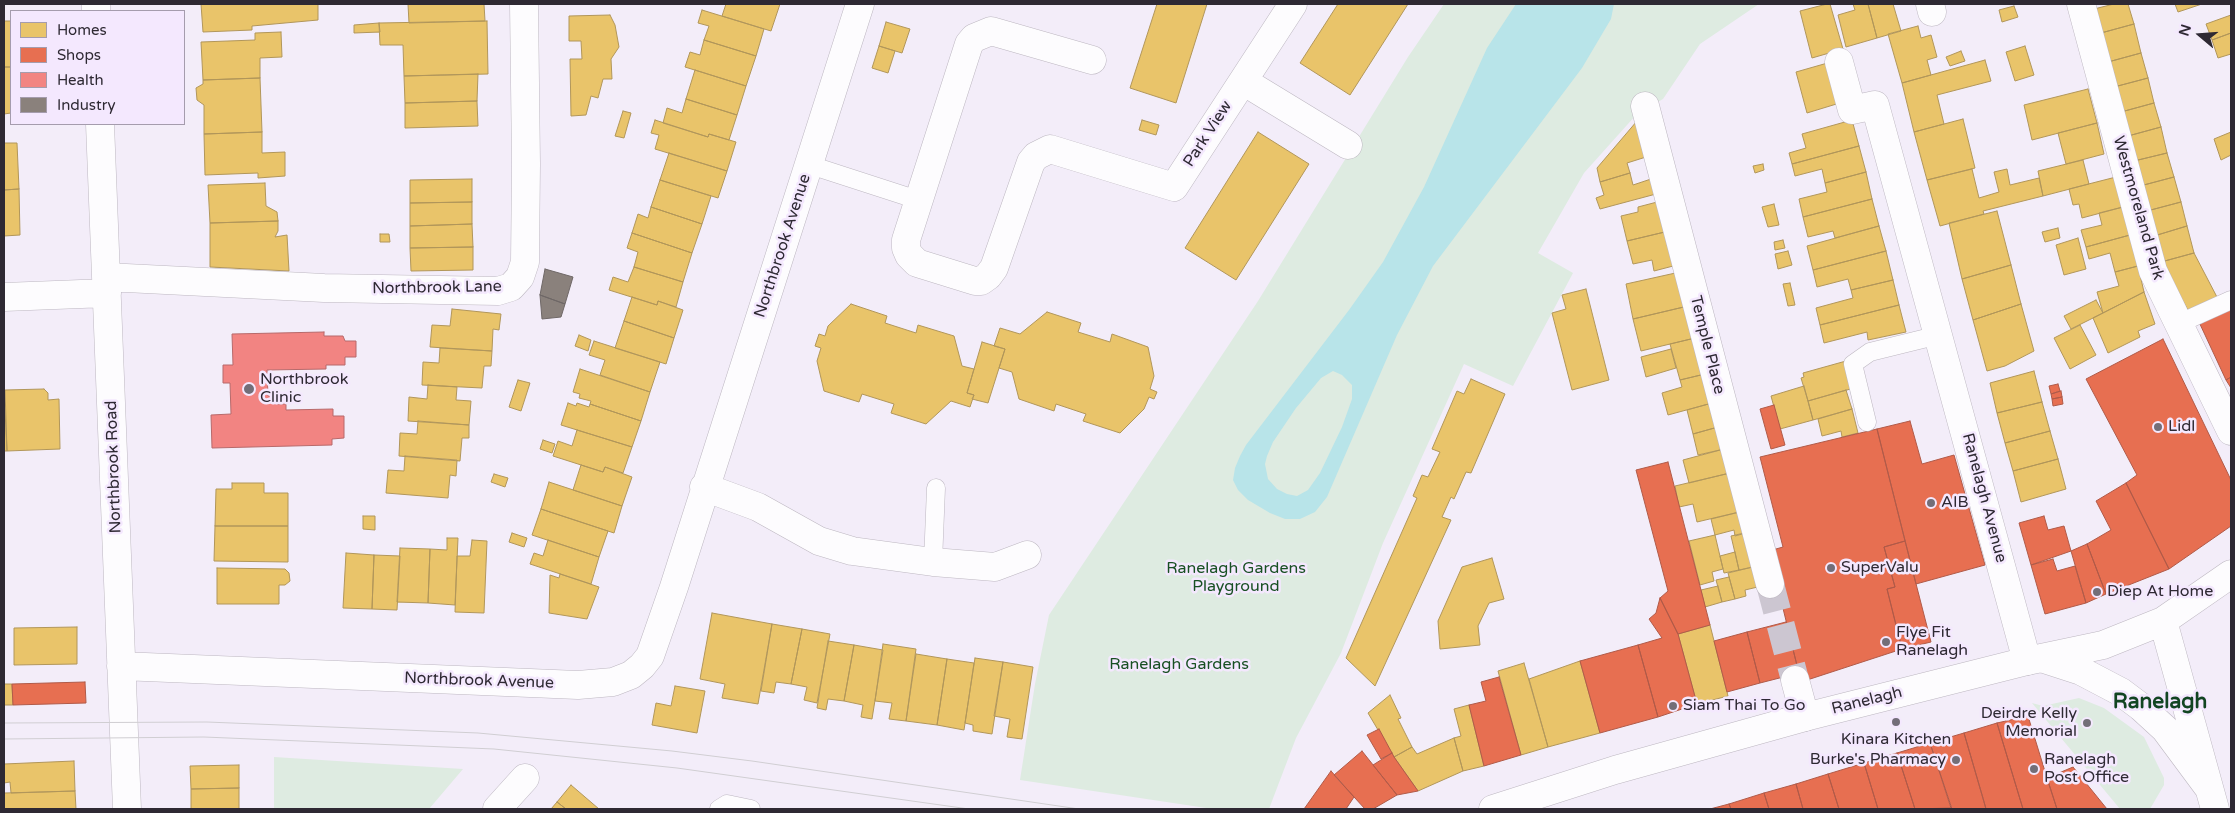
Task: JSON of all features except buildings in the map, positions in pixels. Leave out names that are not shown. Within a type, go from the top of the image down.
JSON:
[{"type":"street","name":"Northbrook Lane","points":[[4,297],[107,285],[498,291],[511,287],[520,277],[525,262],[524,4]]},
{"type":"street","name":"Northbrook Avenue","points":[[121,666],[578,685],[613,682],[631,674],[642,666],[650,656],[860,4]]},
{"type":"street","name":"Park View","points":[[918,200],[906,240],[906,248],[909,255],[917,263],[975,281],[982,281],[994,268],[1031,162],[1043,152],[1050,149],[1174,187],[1293,4]]},
{"type":"street","name":"Westmoreland Park","points":[[2081,4],[2154,271],[2231,431]]},
{"type":"street","points":[[918,200],[969,44],[974,38],[991,31],[1092,60]]},
{"type":"street","name":"Ranelagh Avenue","points":[[1839,62],[1852,110],[1875,104],[1939,335],[2036,660]]},
{"type":"street","points":[[1243,81],[1348,145]]},
{"type":"street","name":"Temple Place","points":[[1645,106],[1770,584]]},
{"type":"street","name":"Northbrook Road","points":[[100,125],[127,809]]},
{"type":"street","points":[[704,487],[758,507],[819,541],[835,547],[933,562],[995,567],[1027,555]]},
{"type":"street","name":"Ranelagh","points":[[1493,809],[1615,770],[1804,717],[2103,645],[2163,621],[2231,574]]},
{"type":"street","points":[[2163,621],[2211,798]]},
{"type":"street","points":[[2036,660],[2081,671],[2121,692],[2141,707],[2165,729],[2211,798]]},
{"type":"street","points":[[1795,680],[1804,717]]},
{"type":"street","points":[[497,809],[525,778]]},
{"type":"lane","points":[[810,164],[918,200]]},
{"type":"lane","points":[[2178,324],[2231,300]]},
{"type":"lane","points":[[1867,422],[1853,364],[1870,352],[1939,335]]},
{"type":"lane","points":[[933,562],[936,488]]},
{"type":"lane","points":[[720,809],[727,804],[751,809]]},
{"type":"green space","name":"Ranelagh Gardens","points":[[1444,4],[1759,4],[1700,44],[1663,99],[1636,115],[1584,173],[1538,253],[1573,273],[1513,386],[1464,364],[1383,543],[1341,653],[1296,738],[1269,809],[1213,809],[1020,780],[1035,684],[1049,615],[1258,301],[1408,57]]},
{"type":"green space","points":[[2079,698],[2104,708],[2144,737],[2164,778],[2164,785],[2150,809],[2120,809],[2032,703],[2043,706]]},
{"type":"green space","points":[[274,757],[463,769],[429,809],[274,809]]},
{"type":"water","points":[[1516,4],[1614,4],[1611,19],[1582,68],[1433,266],[1397,335],[1327,497],[1315,512],[1300,519],[1285,519],[1270,513],[1248,500],[1238,490],[1233,480],[1240,456],[1246,445],[1349,310],[1383,262],[1424,187],[1487,48]],"holes":[[[1333,371],[1342,375],[1352,385],[1352,399],[1342,427],[1320,473],[1308,490],[1297,496],[1277,489],[1268,479],[1265,464],[1273,442],[1296,408],[1321,378]]]},
{"type":"tunnel","points":[[1770,584],[1795,680]]},
{"type":"tram line","points":[[4,723],[207,722],[478,733],[672,751],[752,761],[1079,809]]},
{"type":"tram line","points":[[4,739],[204,737],[494,749],[677,768],[969,809]]},
{"type":"place","name":"Northbrook Clinic","points":[[249,389]]},
{"type":"place","name":"Lidl","points":[[2158,427]]},
{"type":"place","name":"AIB","points":[[1931,503]]},
{"type":"place","name":"SuperValu","points":[[1831,568]]},
{"type":"place","name":"Diep At Home","points":[[2097,592]]},
{"type":"place","name":"Flye Fit Ranelagh","points":[[1886,642]]},
{"type":"place","name":"Siam Thai To Go","points":[[1673,706]]},
{"type":"place","name":"Kinara Kitchen","points":[[1896,722]]},
{"type":"place","name":"Deirdre Kelly Memorial","points":[[2087,723]]},
{"type":"place","name":"Burke's Pharmacy","points":[[1956,760]]},
{"type":"place","name":"Ranelagh Post Office","points":[[2034,769]]},
{"type":"district","name":"Ranelagh","points":[[2160,702]]},
{"type":"park label","name":"Ranelagh Gardens Playground","points":[[1236,578]]}]
